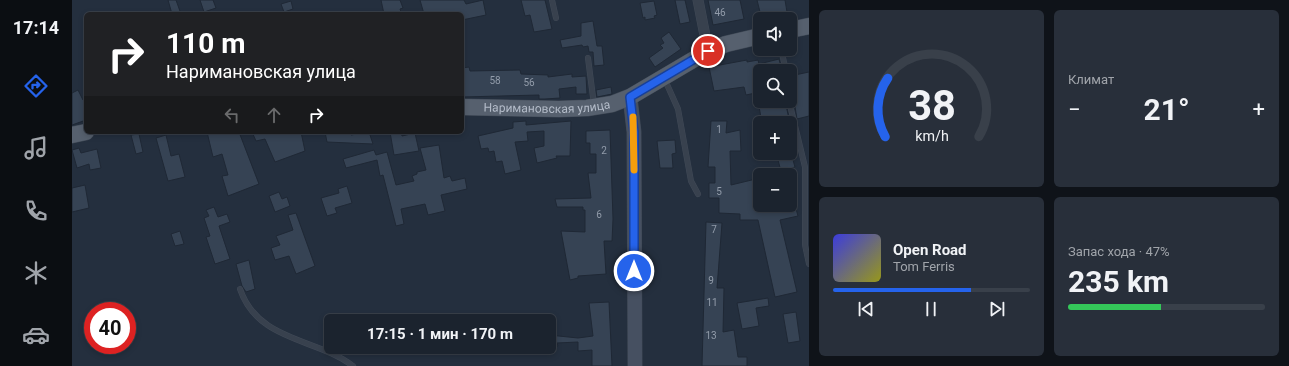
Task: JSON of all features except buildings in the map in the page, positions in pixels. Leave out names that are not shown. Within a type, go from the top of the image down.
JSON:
[{"type":"main road","points":[[797,29],[809,26]]},
{"type":"main road","name":"Наримановская улица","points":[[464,107],[559,109],[594,107],[612,104],[630,97],[708,51],[726,44],[753,38]]},
{"type":"main road","points":[[72,135],[84,132]]},
{"type":"street","points":[[698,0],[708,51]]},
{"type":"street","points":[[630,97],[634,132],[635,366]]},
{"type":"lane","points":[[552,0],[556,18]]},
{"type":"lane","points":[[588,58],[594,107]]},
{"type":"lane","points":[[664,77],[678,109],[690,181],[698,194]]},
{"type":"lane","points":[[791,108],[805,167],[806,250],[809,264]]},
{"type":"lane","points":[[805,217],[809,226]]},
{"type":"lane","points":[[240,289],[245,303],[250,310],[266,324],[298,341],[340,357],[353,366]]},
{"type":"slow traffic","points":[[633,117],[634,170]]},
{"type":"route","points":[[634,271],[634,132],[630,97],[708,51]]}]
